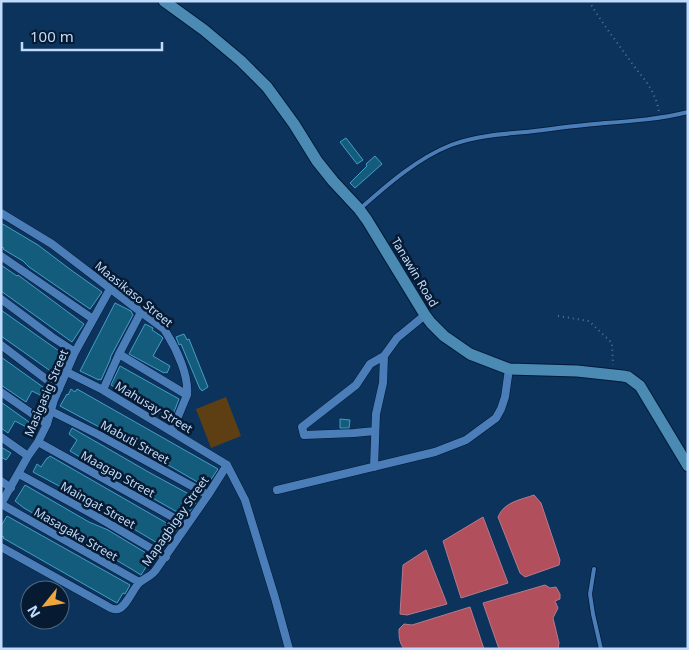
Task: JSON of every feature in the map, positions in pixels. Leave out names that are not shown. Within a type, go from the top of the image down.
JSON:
[{"type":"street","name":"Tanawin Road","points":[[164,1],[204,30],[241,61],[267,87],[294,124],[317,161],[367,220],[425,315],[444,336],[470,354],[509,369],[577,371],[628,377],[640,386],[688,466]]},
{"type":"street","name":"Maasikaso Street","points":[[1,214],[52,244],[164,330],[170,338],[184,371],[188,395]]},
{"type":"street","points":[[1,256],[93,319]]},
{"type":"street","name":"Masigasig Street","points":[[1,504],[38,442],[75,352],[110,288]]},
{"type":"street","points":[[1,299],[75,352]]},
{"type":"street","points":[[103,390],[141,312]]},
{"type":"street","points":[[375,431],[304,435],[302,427],[356,385],[370,364],[384,356],[397,338],[425,315]]},
{"type":"street","points":[[1,345],[59,389]]},
{"type":"street","points":[[119,354],[188,395],[172,431]]},
{"type":"street","points":[[374,467],[376,414],[383,383],[384,356]]},
{"type":"street","points":[[277,490],[435,452],[466,440],[496,418],[505,397],[509,369]]},
{"type":"street","name":"Mahusay Street","points":[[67,372],[103,390],[227,465]]},
{"type":"street","points":[[1,392],[47,424]]},
{"type":"street","name":"Mabuti Street","points":[[51,411],[208,495]]},
{"type":"street","points":[[1,437],[28,456]]},
{"type":"street","name":"Maagap Street","points":[[38,442],[187,525]]},
{"type":"street","points":[[227,465],[245,500],[276,598],[289,649]]},
{"type":"street","name":"Mapagbigay Street","points":[[1,547],[107,606],[116,610],[119,609],[140,582],[151,576],[166,557],[227,465]]},
{"type":"street","name":"Maingat Street","points":[[19,474],[166,557]]},
{"type":"street","points":[[1,481],[11,488]]},
{"type":"street","name":"Masagaka Street","points":[[1,504],[140,582]]},
{"type":"lane","points":[[359,209],[404,172],[435,153],[464,140],[660,118],[688,112]]},
{"type":"lane","points":[[594,569],[590,594],[601,649]]},
{"type":"path","points":[[589,1],[597,16],[637,70],[646,79],[652,89],[660,118]]},
{"type":"path","points":[[558,316],[589,321],[612,343],[614,375]]},
{"type":"shaded area","points":[[226,397],[241,436],[211,448],[196,409]]},
{"type":"shaded area","points":[[534,495],[541,503],[560,560],[559,565],[525,577],[520,573],[498,517],[508,505]]},
{"type":"shaded area","points":[[483,517],[508,583],[461,598],[443,541]]},
{"type":"shaded area","points":[[426,550],[447,604],[407,615],[400,614],[403,565]]},
{"type":"shaded area","points":[[545,585],[550,588],[556,587],[560,594],[560,599],[555,601],[558,608],[553,618],[559,643],[558,649],[499,649],[483,603]]},
{"type":"shaded area","points":[[470,607],[484,649],[404,649],[402,646],[399,629],[404,624],[412,625]]},
{"type":"building","points":[[346,138],[363,160],[357,164],[340,142]]},
{"type":"building","points":[[375,156],[382,164],[355,188],[350,183]]},
{"type":"building","points":[[1,223],[38,245],[102,292],[90,309],[3,249],[1,247]]},
{"type":"building","points":[[1,265],[18,275],[84,324],[72,342],[1,291]]},
{"type":"building","points":[[115,303],[131,311],[133,315],[111,356],[101,380],[99,380],[80,371]]},
{"type":"building","points":[[1,310],[66,356],[56,375],[1,336]]},
{"type":"building","points":[[145,324],[153,328],[152,330],[163,338],[153,356],[170,366],[167,373],[129,354]]},
{"type":"building","points":[[184,334],[187,340],[189,339],[208,387],[202,391],[176,337]]},
{"type":"building","points":[[1,357],[50,392],[46,398],[32,391],[26,402],[1,385]]},
{"type":"building","points":[[120,366],[179,399],[171,420],[111,385]]},
{"type":"building","points":[[71,389],[75,392],[77,389],[218,469],[206,487],[60,406]]},
{"type":"building","points":[[1,402],[36,427],[34,431],[15,421],[8,433],[1,428]]},
{"type":"building","points":[[340,419],[350,420],[349,428],[340,428]]},
{"type":"building","points":[[72,428],[198,499],[186,517],[70,451],[77,440],[69,434]]},
{"type":"building","points":[[1,447],[11,453],[6,460],[1,457]]},
{"type":"building","points":[[50,456],[177,529],[164,547],[87,501],[33,472],[37,464],[41,467]]},
{"type":"building","points":[[25,485],[89,522],[108,530],[156,559],[151,566],[148,564],[141,575],[24,508],[15,501]]},
{"type":"building","points":[[7,516],[130,585],[125,594],[123,593],[117,603],[3,538],[1,536],[1,526]]}]
